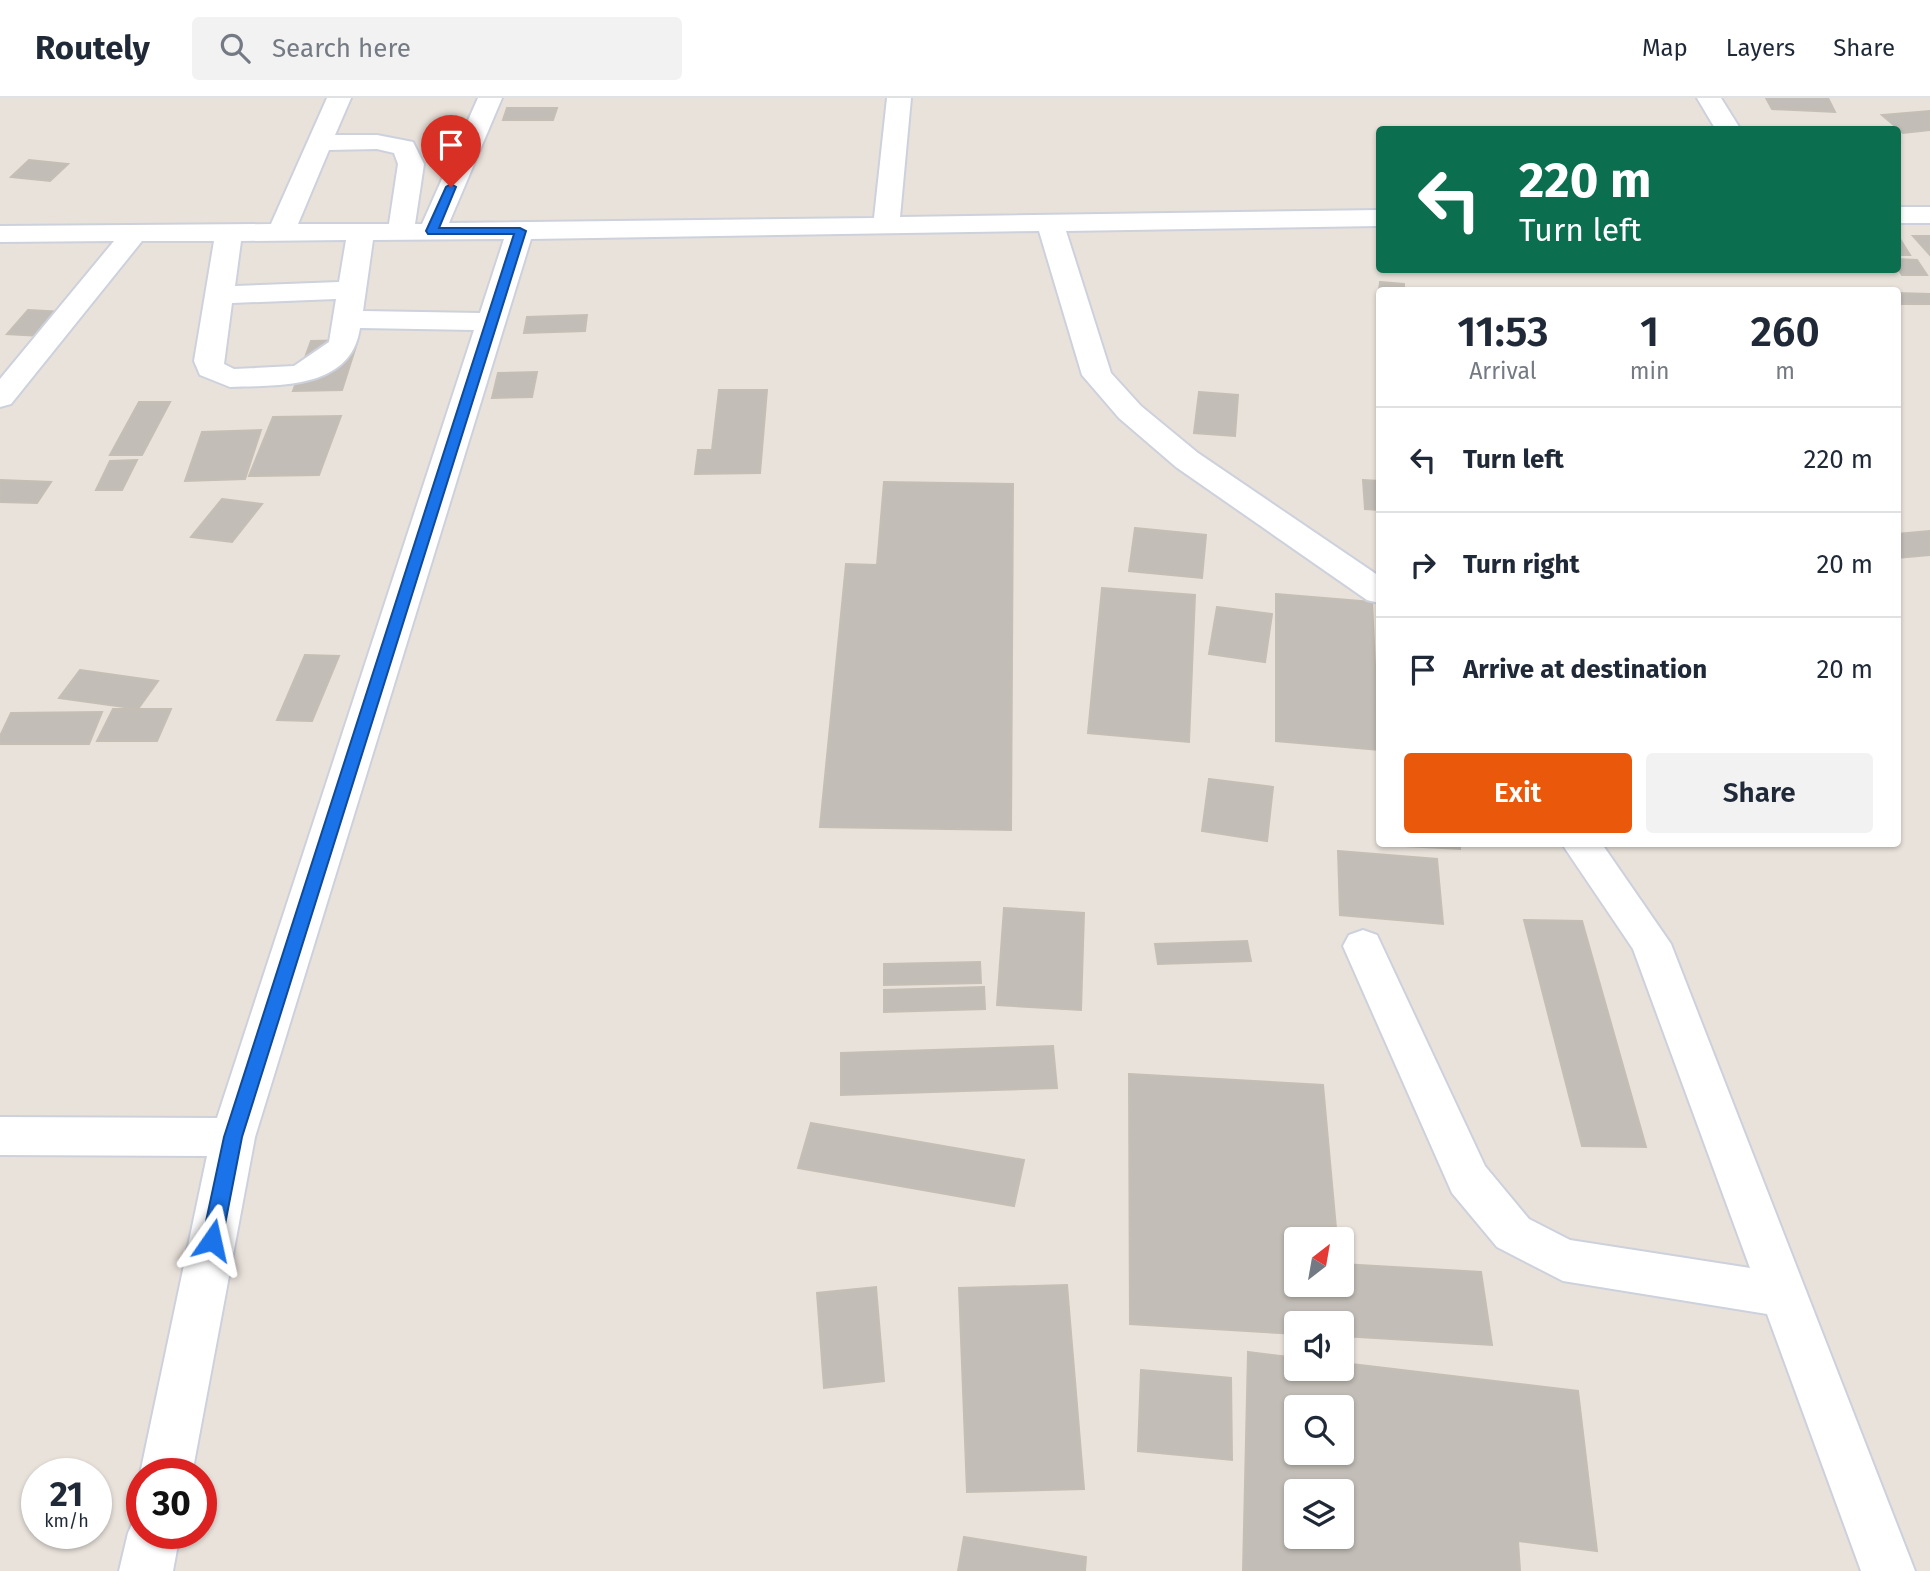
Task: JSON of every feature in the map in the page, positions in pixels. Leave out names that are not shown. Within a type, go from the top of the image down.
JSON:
[{"type":"street","points":[[281,232],[339,98]]},
{"type":"street","points":[[432,231],[490,98]]},
{"type":"street","points":[[886,225],[899,98]]},
{"type":"street","points":[[1709,98],[1726,126]]},
{"type":"street","points":[[319,143],[377,142],[404,148],[411,164],[401,232]]},
{"type":"street","points":[[1901,215],[1930,215]]},
{"type":"street","points":[[0,234],[520,231],[1376,218]]},
{"type":"street","points":[[1050,222],[1097,375],[1130,412],[1187,460],[1376,590]]},
{"type":"street","points":[[169,1458],[233,1137],[520,231]]},
{"type":"street","points":[[229,233],[209,369],[230,378],[301,375],[326,360],[343,345],[361,232]]},
{"type":"street","points":[[0,398],[135,233]]},
{"type":"street","points":[[220,295],[352,290]]},
{"type":"street","points":[[348,319],[491,322]]},
{"type":"street","points":[[1583,847],[1651,944],[1888,1571]]},
{"type":"street","points":[[1363,946],[1468,1179],[1513,1233],[1563,1260],[1784,1295]]},
{"type":"street","points":[[0,1136],[233,1137]]},
{"type":"street","points":[[146,1571],[151,1549]]},
{"type":"building","points":[[1766,98],[1828,98],[1835,112],[1772,109]]},
{"type":"building","points":[[507,108],[557,108],[553,120],[503,120]]},
{"type":"building","points":[[1930,111],[1930,130],[1903,133],[1901,126],[1895,126],[1882,115]]},
{"type":"building","points":[[29,160],[68,164],[50,181],[11,177]]},
{"type":"building","points":[[1913,236],[1930,236],[1930,255]]},
{"type":"building","points":[[1901,241],[1910,255],[1901,255]]},
{"type":"building","points":[[1901,259],[1917,260],[1927,275],[1902,275]]},
{"type":"building","points":[[1380,282],[1404,284],[1404,287],[1379,287]]},
{"type":"building","points":[[1901,293],[1930,294],[1930,304],[1901,304]]},
{"type":"building","points":[[28,310],[63,312],[42,336],[7,334]]},
{"type":"building","points":[[587,315],[585,331],[524,333],[527,317]]},
{"type":"building","points":[[358,340],[342,390],[293,391],[311,341]]},
{"type":"building","points":[[537,372],[532,397],[492,398],[498,373]]},
{"type":"building","points":[[719,390],[767,390],[760,473],[695,474],[698,450],[712,450]]},
{"type":"building","points":[[1199,392],[1238,395],[1235,436],[1194,433]]},
{"type":"building","points":[[139,402],[170,402],[142,455],[110,455]]},
{"type":"building","points":[[341,416],[319,475],[249,476],[273,417]]},
{"type":"building","points":[[261,430],[245,479],[185,481],[202,432]]},
{"type":"building","points":[[137,460],[122,490],[96,490],[110,461]]},
{"type":"building","points":[[0,480],[51,482],[37,503],[0,502]]},
{"type":"building","points":[[1363,480],[1376,481],[1376,510],[1365,509]]},
{"type":"building","points":[[884,482],[1013,484],[1011,830],[820,827],[846,564],[877,565]]},
{"type":"building","points":[[222,499],[262,504],[232,542],[191,537]]},
{"type":"building","points":[[1135,528],[1206,535],[1202,578],[1129,571]]},
{"type":"building","points":[[1930,531],[1930,555],[1901,558],[1901,534]]},
{"type":"building","points":[[1102,588],[1195,595],[1189,742],[1088,733]]},
{"type":"building","points":[[1276,594],[1372,602],[1376,750],[1276,741]]},
{"type":"building","points":[[1217,607],[1272,614],[1265,662],[1209,654]]},
{"type":"building","points":[[305,655],[339,656],[312,721],[277,720]]},
{"type":"building","points":[[80,670],[158,681],[138,709],[59,698]]},
{"type":"building","points":[[113,709],[171,709],[157,741],[97,741]]},
{"type":"building","points":[[102,712],[89,744],[0,744],[0,736],[11,713]]},
{"type":"building","points":[[1209,779],[1273,787],[1267,841],[1202,831]]},
{"type":"building","points":[[1423,847],[1460,847],[1460,849]]},
{"type":"building","points":[[1338,851],[1437,859],[1443,924],[1340,915]]},
{"type":"building","points":[[1004,908],[1084,913],[1081,1010],[997,1005]]},
{"type":"building","points":[[1524,920],[1582,921],[1646,1147],[1582,1146]]},
{"type":"building","points":[[1247,941],[1251,961],[1158,964],[1155,944]]},
{"type":"building","points":[[980,962],[981,983],[884,985],[884,964]]},
{"type":"building","points":[[984,987],[985,1009],[884,1012],[884,990]]},
{"type":"building","points":[[1053,1046],[1057,1088],[841,1095],[841,1053]]},
{"type":"building","points":[[1129,1074],[1323,1085],[1336,1227],[1284,1227],[1284,1297],[1354,1297],[1354,1265],[1481,1272],[1492,1345],[1354,1337],[1354,1311],[1284,1311],[1284,1333],[1130,1324]]},
{"type":"building","points":[[811,1123],[1024,1160],[1014,1206],[798,1168]]},
{"type":"building","points":[[1067,1285],[1084,1489],[967,1492],[959,1288]]},
{"type":"building","points":[[876,1287],[884,1381],[824,1388],[817,1293]]},
{"type":"building","points":[[1248,1352],[1284,1356],[1284,1381],[1354,1381],[1354,1364],[1578,1391],[1597,1551],[1518,1541],[1520,1571],[1243,1571]]},
{"type":"building","points":[[1141,1370],[1231,1378],[1232,1460],[1138,1451]]},
{"type":"building","points":[[964,1537],[1086,1557],[1085,1571],[958,1571]]},
{"type":"route","points":[[212,1240],[233,1137],[520,231],[432,231],[451,187]]}]
